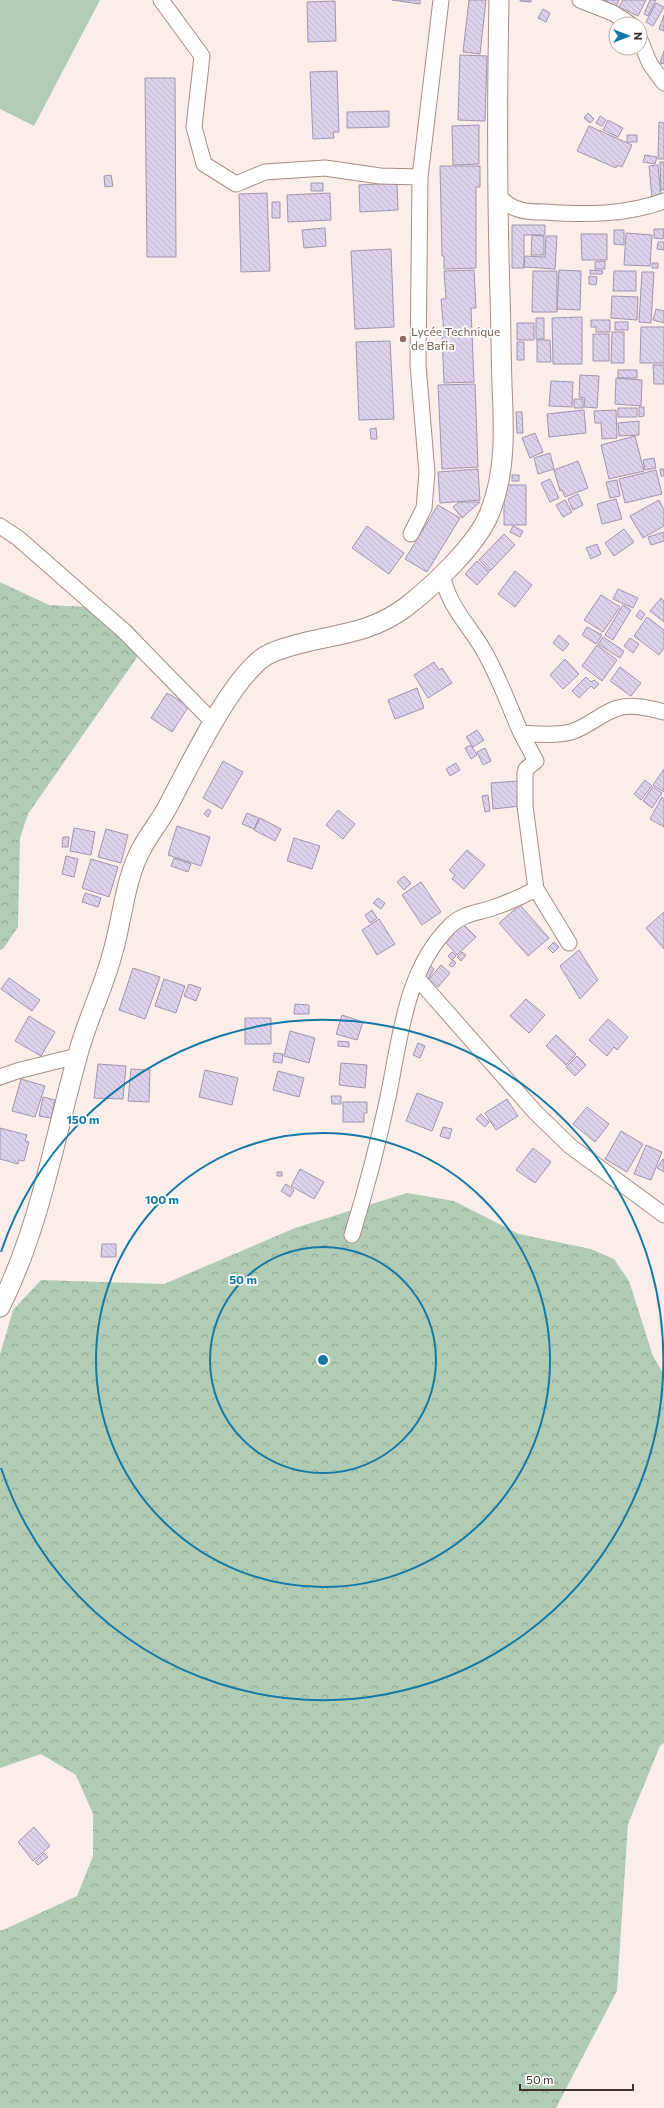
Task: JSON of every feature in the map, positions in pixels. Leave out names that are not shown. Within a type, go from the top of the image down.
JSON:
[{"type":"street","points":[[161,0],[202,56],[194,126],[204,164],[236,184],[265,172],[325,168],[380,176],[420,177]]},
{"type":"street","points":[[411,534],[424,508],[427,473],[418,365],[420,177],[441,0]]},
{"type":"street","points":[[0,1306],[26,1247],[43,1196],[77,1056],[117,940],[126,890],[138,856],[214,723],[246,673],[264,656],[286,648],[370,628],[386,620],[409,605],[462,555],[481,532],[490,513],[502,463],[504,419],[498,195],[499,0]]},
{"type":"street","points":[[580,0],[617,16]]},
{"type":"street","points":[[647,56],[650,64],[664,83]]},
{"type":"street","points":[[498,195],[514,208],[526,211],[564,214],[618,212],[650,206],[664,201]]},
{"type":"street","points":[[0,526],[18,538],[124,631],[214,723]]},
{"type":"street","points":[[442,574],[446,592],[451,603],[486,653],[521,733],[536,761],[526,769],[525,773],[525,806],[536,889],[569,943]]},
{"type":"street","points":[[521,733],[557,734],[571,732],[595,721],[616,708],[628,706],[664,712]]},
{"type":"street","points":[[352,1235],[376,1150],[401,1027],[417,978],[426,958],[451,924],[467,915],[516,899],[536,889]]},
{"type":"street","points":[[417,978],[535,1112],[570,1146],[664,1215]]},
{"type":"street","points":[[0,1077],[17,1070],[77,1056]]},
{"type":"green space","points":[[0,0],[100,0],[34,126],[0,109]]},
{"type":"green space","points":[[0,582],[49,605],[87,607],[109,618],[131,625],[147,643],[28,814],[20,838],[18,927],[3,949],[0,950]]},
{"type":"green space","points":[[407,1193],[454,1201],[519,1234],[591,1249],[614,1259],[629,1281],[653,1356],[664,1375],[664,1743],[660,1746],[628,1824],[617,1991],[556,2108],[0,2108],[0,1930],[3,1930],[77,1896],[93,1856],[93,1814],[76,1775],[41,1754],[0,1768],[0,1354],[13,1310],[41,1280],[164,1284],[295,1228]]},
{"type":"building","points":[[392,0],[420,0],[420,4]]},
{"type":"building","points":[[469,0],[486,0],[480,54],[463,52]]},
{"type":"building","points":[[531,0],[531,2],[520,1]]},
{"type":"building","points":[[604,0],[619,0],[616,6]]},
{"type":"building","points":[[623,0],[646,0],[638,16],[619,7]]},
{"type":"building","points":[[650,0],[656,0],[648,16],[644,14]]},
{"type":"building","points":[[335,1],[336,41],[308,42],[307,2]]},
{"type":"building","points":[[656,3],[664,7],[653,26],[648,23],[648,18]]},
{"type":"building","points":[[543,9],[550,13],[546,22],[538,18]]},
{"type":"building","points":[[664,15],[664,31],[659,29]]},
{"type":"building","points":[[664,51],[664,64],[660,63]]},
{"type":"building","points":[[460,55],[487,56],[485,121],[458,120]]},
{"type":"building","points":[[337,71],[339,132],[333,132],[334,138],[313,139],[310,72]]},
{"type":"building","points":[[145,78],[175,78],[176,257],[147,257]]},
{"type":"building","points":[[389,111],[389,127],[347,128],[347,112]]},
{"type":"building","points":[[588,113],[594,119],[590,123],[584,118]]},
{"type":"building","points":[[600,116],[606,120],[602,126],[596,123]]},
{"type":"building","points":[[608,120],[623,128],[618,137],[603,130]]},
{"type":"building","points":[[659,122],[664,123],[664,159],[658,159]]},
{"type":"building","points":[[479,125],[479,164],[453,165],[452,126]]},
{"type":"building","points":[[589,126],[632,145],[622,167],[617,165],[616,168],[577,151]]},
{"type":"building","points":[[627,135],[637,135],[637,142],[627,142]]},
{"type":"building","points":[[645,155],[657,157],[655,164],[643,162]]},
{"type":"building","points":[[660,162],[664,162],[664,190],[661,190]]},
{"type":"building","points":[[658,165],[661,196],[652,197],[649,166]]},
{"type":"building","points":[[440,166],[480,166],[480,187],[476,187],[476,268],[444,269],[444,256],[442,256]]},
{"type":"building","points":[[111,175],[113,186],[105,187],[104,176]]},
{"type":"building","points":[[311,183],[323,183],[323,191],[311,191]]},
{"type":"building","points":[[397,183],[398,210],[360,212],[359,185]]},
{"type":"building","points":[[267,193],[270,271],[241,272],[239,194]]},
{"type":"building","points":[[330,193],[331,220],[288,222],[287,195]]},
{"type":"building","points":[[272,202],[280,202],[280,218],[272,218]]},
{"type":"building","points":[[512,225],[545,225],[545,235],[524,235],[524,268],[512,268]]},
{"type":"building","points":[[325,228],[326,246],[304,248],[302,230]]},
{"type":"building","points":[[654,229],[664,229],[663,239],[654,238]]},
{"type":"building","points":[[614,230],[624,230],[624,245],[614,244]]},
{"type":"building","points":[[626,233],[652,235],[650,266],[624,265]]},
{"type":"building","points":[[581,234],[607,234],[607,260],[582,260]]},
{"type":"building","points":[[532,235],[544,236],[544,255],[531,255]]},
{"type":"building","points":[[546,236],[557,236],[555,269],[524,267],[525,256],[545,257]]},
{"type":"building","points":[[658,242],[664,242],[664,250],[657,249]]},
{"type":"building","points":[[391,249],[394,327],[355,329],[351,251]]},
{"type":"building","points":[[605,261],[605,269],[595,269],[595,262]]},
{"type":"building","points":[[652,263],[658,263],[658,268],[652,268]]},
{"type":"building","points":[[474,270],[476,308],[471,308],[474,382],[444,383],[442,333],[444,333],[441,299],[446,299],[444,271]]},
{"type":"building","points":[[559,270],[581,271],[580,310],[557,309]]},
{"type":"building","points":[[590,270],[603,271],[602,274],[590,274]]},
{"type":"building","points":[[533,271],[557,271],[557,312],[532,312]]},
{"type":"building","points":[[614,271],[636,271],[636,291],[613,291]]},
{"type":"building","points":[[642,272],[654,272],[651,323],[639,322]]},
{"type":"building","points":[[589,276],[597,277],[596,285],[589,284]]},
{"type":"building","points":[[612,296],[638,297],[637,320],[611,318]]},
{"type":"building","points":[[656,309],[664,311],[664,323],[653,320]]},
{"type":"building","points":[[582,317],[582,364],[553,364],[552,318]]},
{"type":"building","points":[[536,318],[544,318],[544,339],[536,339]]},
{"type":"building","points":[[591,320],[610,320],[610,332],[596,332],[596,327],[591,327]]},
{"type":"building","points":[[615,322],[628,322],[628,330],[615,330]]},
{"type":"building","points":[[517,323],[534,323],[534,340],[517,340]]},
{"type":"building","points":[[641,327],[664,327],[664,363],[640,363]]},
{"type":"building","points":[[612,332],[624,332],[624,363],[611,363]]},
{"type":"building","points":[[593,334],[609,334],[609,361],[593,361]]},
{"type":"building","points":[[537,340],[550,340],[551,362],[537,362]]},
{"type":"building","points":[[390,341],[394,419],[359,420],[356,342]]},
{"type":"building","points":[[517,342],[524,342],[524,360],[517,360]]},
{"type":"building","points":[[653,365],[664,365],[664,384],[654,384]]},
{"type":"building","points":[[618,370],[637,370],[637,378],[618,378]]},
{"type":"building","points":[[580,375],[599,376],[597,408],[584,407],[585,398],[579,397]]},
{"type":"building","points":[[616,378],[642,380],[641,406],[615,404]]},
{"type":"building","points":[[551,381],[573,382],[572,407],[549,406]]},
{"type":"building","points":[[475,384],[478,467],[442,469],[438,385]]},
{"type":"building","points":[[574,399],[583,399],[583,408],[574,408]]},
{"type":"building","points":[[639,407],[644,407],[644,416],[639,417]]},
{"type":"building","points":[[618,408],[637,408],[637,417],[618,417]]},
{"type":"building","points":[[584,410],[586,433],[549,437],[547,414]]},
{"type":"building","points":[[616,410],[617,438],[602,439],[601,423],[595,423],[594,411]]},
{"type":"building","points":[[516,412],[522,412],[523,433],[517,433]]},
{"type":"building","points":[[639,421],[639,435],[619,436],[618,423]]},
{"type":"building","points":[[376,428],[377,439],[371,439],[370,429]]},
{"type":"building","points":[[535,433],[543,452],[530,458],[522,438]]},
{"type":"building","points":[[635,436],[644,471],[609,479],[601,445]]},
{"type":"building","points":[[550,453],[554,469],[538,474],[534,458]]},
{"type":"building","points":[[654,458],[656,468],[645,470],[643,460]]},
{"type":"building","points":[[578,461],[588,488],[565,497],[562,490],[560,491],[554,470]]},
{"type":"building","points":[[478,469],[480,500],[440,503],[438,472]]},
{"type":"building","points":[[660,469],[664,469],[664,476],[661,476]]},
{"type":"building","points":[[656,470],[662,494],[625,503],[619,479]]},
{"type":"building","points":[[512,475],[519,475],[519,481],[512,481]]},
{"type":"building","points":[[550,479],[559,498],[550,502],[541,483]]},
{"type":"building","points":[[617,480],[620,496],[610,498],[606,482]]},
{"type":"building","points":[[504,485],[526,485],[526,525],[504,525]]},
{"type":"building","points":[[578,494],[583,505],[573,510],[568,499]]},
{"type":"building","points":[[616,499],[622,519],[602,524],[597,504]]},
{"type":"building","points":[[565,500],[572,512],[563,517],[556,505]]},
{"type":"building","points":[[659,500],[664,510],[664,526],[643,538],[630,516]]},
{"type":"building","points":[[459,502],[480,502],[462,518],[453,507]]},
{"type":"building","points":[[438,505],[460,518],[427,572],[405,559]]},
{"type":"building","points":[[367,526],[404,553],[389,574],[352,548]]},
{"type":"building","points":[[513,526],[523,531],[520,537],[510,532]]},
{"type":"building","points":[[624,529],[634,542],[614,556],[605,543]]},
{"type":"building","points":[[664,532],[664,541],[651,545],[648,537]]},
{"type":"building","points":[[504,534],[515,545],[490,571],[479,560]]},
{"type":"building","points":[[597,544],[601,554],[591,559],[586,548]]},
{"type":"building","points":[[477,561],[489,572],[477,585],[465,574]]},
{"type":"building","points":[[515,571],[532,585],[515,607],[498,594]]},
{"type":"building","points":[[618,589],[638,598],[633,608],[613,599]]},
{"type":"building","points":[[601,595],[620,607],[603,632],[584,620]]},
{"type":"building","points":[[661,598],[664,601],[664,622],[650,611]]},
{"type":"building","points":[[623,605],[631,610],[613,640],[605,635]]},
{"type":"building","points":[[640,610],[645,614],[641,620],[636,616]]},
{"type":"building","points":[[647,617],[664,630],[664,648],[659,655],[634,636]]},
{"type":"building","points":[[587,627],[602,635],[596,644],[582,635]]},
{"type":"building","points":[[559,635],[569,644],[563,651],[553,643]]},
{"type":"building","points":[[603,637],[624,651],[620,658],[598,644]]},
{"type":"building","points":[[630,638],[639,644],[633,653],[624,646]]},
{"type":"building","points":[[597,645],[617,660],[602,681],[582,666]]},
{"type":"building","points":[[565,659],[579,674],[563,689],[550,675]]},
{"type":"building","points":[[434,662],[439,670],[442,668],[452,683],[428,698],[414,675]]},
{"type":"building","points":[[620,667],[641,683],[631,696],[610,681]]},
{"type":"building","points":[[586,677],[591,682],[594,680],[599,684],[594,689],[591,686],[579,698],[572,691]]},
{"type":"building","points":[[417,688],[424,708],[395,719],[388,700]]},
{"type":"building","points":[[167,693],[189,706],[172,732],[151,718]]},
{"type":"building","points":[[477,730],[484,740],[473,747],[466,737]]},
{"type":"building","points":[[471,745],[477,755],[471,759],[465,748]]},
{"type":"building","points":[[485,748],[491,761],[483,765],[477,752]]},
{"type":"building","points":[[223,761],[243,772],[222,809],[203,798]]},
{"type":"building","points":[[456,763],[460,770],[450,776],[446,769]]},
{"type":"building","points":[[664,769],[664,792],[653,785]]},
{"type":"building","points":[[645,780],[652,786],[641,800],[634,794]]},
{"type":"building","points":[[518,781],[521,806],[493,809],[491,783]]},
{"type":"building","points":[[653,787],[662,793],[652,808],[643,801]]},
{"type":"building","points":[[488,795],[490,811],[485,812],[482,796]]},
{"type":"building","points":[[662,797],[664,799],[664,827],[650,819]]},
{"type":"building","points":[[208,809],[211,811],[208,817],[204,814]]},
{"type":"building","points":[[338,810],[355,824],[343,839],[326,825]]},
{"type":"building","points":[[247,813],[259,818],[254,829],[242,824]]},
{"type":"building","points":[[260,818],[281,829],[275,841],[254,830]]},
{"type":"building","points":[[177,826],[210,837],[201,866],[168,855]]},
{"type":"building","points":[[74,828],[95,832],[91,855],[70,851]]},
{"type":"building","points":[[106,829],[128,835],[121,863],[98,857]]},
{"type":"building","points":[[63,837],[69,837],[68,847],[62,847]]},
{"type":"building","points":[[294,838],[320,846],[312,869],[287,861]]},
{"type":"building","points":[[467,850],[485,865],[464,889],[452,879],[455,875],[449,870]]},
{"type":"building","points":[[66,856],[78,859],[74,877],[62,874]]},
{"type":"building","points":[[174,858],[191,864],[188,872],[171,866]]},
{"type":"building","points":[[91,859],[118,867],[109,897],[82,888]]},
{"type":"building","points":[[404,876],[411,883],[404,890],[397,882]]},
{"type":"building","points":[[421,882],[441,912],[422,925],[402,895]]},
{"type":"building","points":[[85,893],[101,898],[98,907],[82,902]]},
{"type":"building","points":[[378,898],[385,903],[381,909],[373,903]]},
{"type":"building","points":[[520,905],[549,938],[528,956],[499,923]]},
{"type":"building","points":[[372,910],[377,918],[370,923],[365,915]]},
{"type":"building","points":[[664,912],[664,949],[646,928]]},
{"type":"building","points":[[379,919],[395,944],[377,955],[362,930]]},
{"type":"building","points":[[462,923],[476,937],[457,955],[444,940]]},
{"type":"building","points":[[554,942],[559,947],[553,953],[548,948]]},
{"type":"building","points":[[579,950],[598,980],[580,999],[560,966]]},
{"type":"building","points":[[452,952],[456,956],[452,960],[448,956]]},
{"type":"building","points":[[462,952],[466,955],[461,961],[457,957]]},
{"type":"building","points":[[453,960],[456,963],[452,967],[449,965]]},
{"type":"building","points":[[429,965],[434,969],[428,979],[422,974]]},
{"type":"building","points":[[441,965],[450,973],[438,987],[429,979]]},
{"type":"building","points":[[133,968],[160,977],[145,1019],[119,1010]]},
{"type":"building","points":[[9,978],[40,1000],[32,1011],[1,989]]},
{"type":"building","points":[[164,979],[185,986],[176,1013],[155,1006]]},
{"type":"building","points":[[189,984],[201,988],[196,1001],[184,996]]},
{"type":"building","points":[[526,999],[545,1015],[529,1033],[510,1016]]},
{"type":"building","points":[[295,1004],[309,1005],[309,1014],[294,1014]]},
{"type":"building","points":[[342,1015],[363,1022],[357,1040],[336,1034]]},
{"type":"building","points":[[29,1016],[55,1032],[41,1056],[15,1041]]},
{"type":"building","points":[[245,1018],[271,1018],[271,1044],[245,1044]]},
{"type":"building","points":[[608,1019],[628,1037],[617,1050],[614,1047],[607,1056],[589,1040]]},
{"type":"building","points":[[290,1031],[315,1038],[309,1063],[284,1056]]},
{"type":"building","points":[[556,1035],[576,1054],[566,1065],[546,1046]]},
{"type":"building","points":[[338,1041],[349,1042],[349,1047],[338,1046]]},
{"type":"building","points":[[418,1043],[425,1046],[420,1058],[413,1055]]},
{"type":"building","points":[[274,1053],[283,1054],[282,1063],[273,1062]]},
{"type":"building","points":[[577,1056],[586,1065],[575,1076],[566,1067]]},
{"type":"building","points":[[341,1063],[367,1065],[365,1088],[339,1085]]},
{"type":"building","points":[[98,1064],[126,1066],[123,1099],[94,1098]]},
{"type":"building","points":[[131,1069],[150,1070],[149,1102],[128,1101]]},
{"type":"building","points":[[205,1070],[238,1078],[232,1105],[199,1097]]},
{"type":"building","points":[[278,1071],[304,1078],[299,1097],[273,1090]]},
{"type":"building","points":[[21,1079],[45,1086],[35,1117],[12,1111]]},
{"type":"building","points":[[417,1093],[443,1103],[432,1131],[406,1121]]},
{"type":"building","points":[[331,1096],[341,1096],[341,1104],[332,1104]]},
{"type":"building","points":[[43,1097],[55,1100],[51,1118],[39,1116]]},
{"type":"building","points":[[507,1099],[518,1116],[496,1130],[485,1113]]},
{"type":"building","points":[[343,1102],[367,1102],[367,1113],[364,1113],[364,1122],[343,1122]]},
{"type":"building","points":[[587,1107],[609,1124],[595,1142],[573,1124]]},
{"type":"building","points":[[481,1114],[489,1122],[485,1127],[476,1119]]},
{"type":"building","points":[[443,1127],[452,1129],[449,1139],[440,1136]]},
{"type":"building","points":[[0,1128],[27,1135],[25,1141],[29,1142],[24,1161],[19,1160],[18,1164],[0,1159]]},
{"type":"building","points":[[621,1131],[643,1144],[627,1172],[605,1159]]},
{"type":"building","points":[[646,1145],[662,1152],[651,1180],[634,1174]]},
{"type":"building","points":[[533,1148],[551,1162],[535,1183],[516,1170]]},
{"type":"building","points":[[663,1159],[664,1160],[664,1172],[657,1168]]},
{"type":"building","points":[[300,1169],[324,1182],[314,1199],[291,1186]]},
{"type":"building","points":[[277,1172],[282,1172],[282,1176],[277,1176]]},
{"type":"building","points":[[286,1184],[294,1190],[290,1197],[281,1191]]},
{"type":"building","points":[[102,1244],[116,1244],[116,1257],[101,1257]]},
{"type":"building","points":[[34,1827],[50,1846],[33,1861],[18,1842]]},
{"type":"building","points":[[44,1853],[48,1857],[38,1865],[35,1862]]},
{"type":"place","name":"Lycée Technique de Bafia","points":[[403,339]]}]
